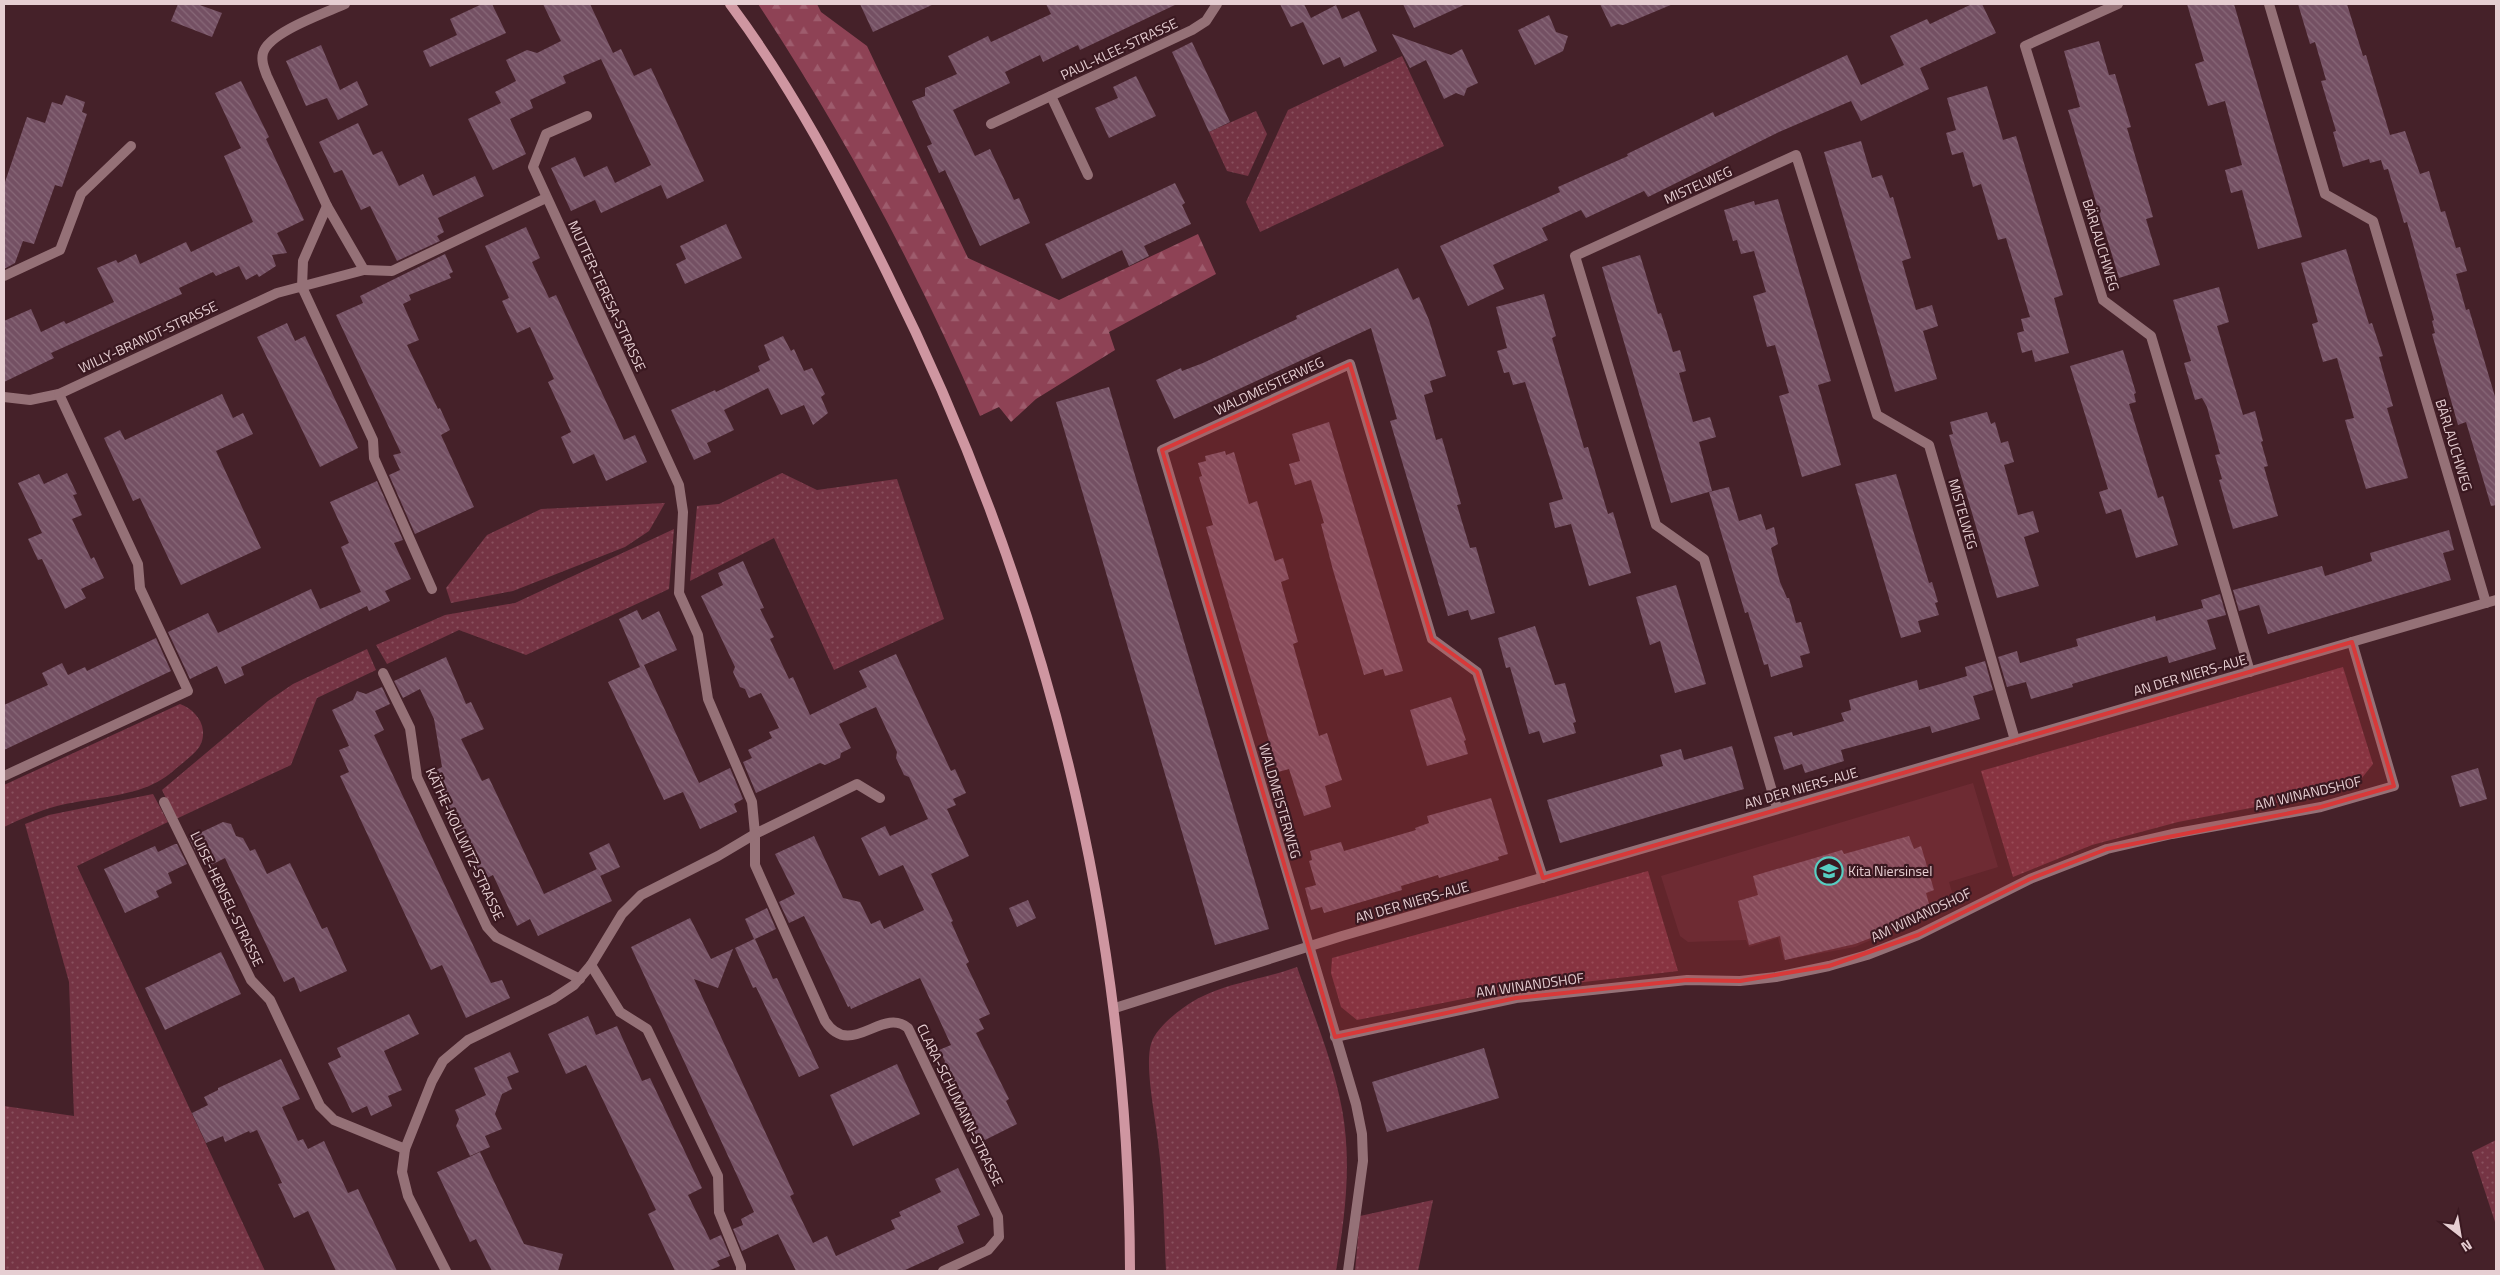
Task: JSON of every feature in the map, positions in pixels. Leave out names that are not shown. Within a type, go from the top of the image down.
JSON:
[{"type":"main road","points":[[730,4],[784,84],[833,168],[903,305],[970,453],[1024,609],[1074,781],[1091,863],[1115,1008],[1127,1158],[1130,1271]]},
{"type":"street","points":[[345,4],[280,34],[268,44],[263,55],[263,63],[267,76],[327,206],[364,270]]},
{"type":"street","name":"PAUL-KLEE-STRASSE","points":[[991,124],[1200,26],[1212,15],[1218,4]]},
{"type":"street","name":"BÄRLAUCHWEG","points":[[2118,4],[2025,46],[2103,300],[2151,336],[2250,672]]},
{"type":"street","name":"BÄRLAUCHWEG","points":[[2269,4],[2325,194],[2373,221],[2491,601]]},
{"type":"street","name":"PAUL-KLEE-STRASSE","points":[[1051,96],[1088,175]]},
{"type":"street","name":"MUTTER-TERESA-STRASSE","points":[[587,116],[546,134],[532,167],[677,480],[682,495],[683,512]]},
{"type":"street","points":[[4,276],[60,250],[82,194],[132,146]]},
{"type":"street","name":"MISTELWEG","points":[[1777,808],[1704,559],[1656,525],[1575,256],[1796,155],[1877,415],[1929,445],[2015,740]]},
{"type":"street","name":"WILLY-BRANDT-STRASSE","points":[[4,397],[30,400],[59,394],[277,293],[364,270],[392,271],[546,198]]},
{"type":"street","points":[[327,206],[303,261],[302,287],[373,440],[374,458],[432,589]]},
{"type":"street","name":"WALDMEISTERWEG","points":[[1308,947],[1162,450],[1350,364],[1432,639],[1477,672],[1543,878]]},
{"type":"street","points":[[4,776],[188,691],[140,588],[138,564],[59,394]]},
{"type":"street","name":"CLARA-SCHUMANN-STRASSE","points":[[683,512],[679,594],[698,635],[708,699],[752,802],[755,865],[825,1021],[836,1032],[849,1036],[892,1022],[900,1022],[908,1028],[998,1217],[999,1237],[993,1246],[943,1271]]},
{"type":"street","name":"AN DER NIERS-AUE","points":[[1115,1008],[1308,947],[1777,808],[2491,601]]},
{"type":"street","name":"AM WINANDSHOF","points":[[1335,1037],[1516,998],[1687,980],[1740,981],[1788,975],[1829,966],[1868,955],[1918,935],[2030,878],[2107,849],[2172,834],[2321,807],[2394,786],[2352,642]]},
{"type":"street","name":"KÄTHE-KOLLWITZ-STRASSE","points":[[383,673],[410,728],[416,777],[487,927],[496,937],[580,979]]},
{"type":"street","points":[[446,1271],[406,1190],[402,1172],[405,1149],[434,1075],[448,1056],[476,1036],[561,995],[580,979],[591,965],[622,914],[641,895],[718,856],[755,834],[857,784],[880,798]]},
{"type":"street","name":"LUISE-HENSEL-STRASSE","points":[[164,802],[251,980],[270,1000],[320,1106],[334,1120],[405,1149]]},
{"type":"street","points":[[1308,947],[1356,1104],[1362,1134],[1363,1161],[1348,1271]]},
{"type":"street","points":[[591,965],[620,1012],[647,1029],[718,1176],[719,1212],[741,1266],[741,1271]]},
{"type":"highlighted area","points":[[1350,364],[1432,639],[1477,672],[1543,878],[2352,642],[2394,786],[2321,807],[2107,849],[2030,879],[1918,935],[1829,966],[1740,981],[1687,980],[1516,998],[1335,1037],[1162,450]]},
{"type":"shaded area","points":[[1402,56],[1444,146],[1260,232],[1246,202],[1288,110]]},
{"type":"shaded area","points":[[1256,111],[1267,134],[1248,176],[1227,171],[1209,132]]},
{"type":"shaded area","points":[[782,473],[817,490],[897,479],[944,619],[834,670],[774,538],[690,581],[697,506],[719,504]]},
{"type":"shaded area","points":[[665,503],[649,531],[625,547],[513,591],[451,603],[446,588],[487,535],[541,509]]},
{"type":"shaded area","points":[[674,529],[669,589],[526,655],[459,630],[387,664],[376,645],[445,615],[515,603]]},
{"type":"shaded area","points":[[367,649],[376,670],[317,698],[291,765],[176,819],[162,790],[268,701],[293,684]]},
{"type":"shaded area","points":[[2343,667],[2373,764],[2354,788],[2178,822],[2092,845],[2013,877],[1981,771]]},
{"type":"shaded area","points":[[180,704],[192,711],[201,722],[203,737],[195,752],[165,777],[133,792],[50,808],[4,827],[4,785]]},
{"type":"shaded area","name":"Kita Niersinsel","points":[[1973,783],[1998,867],[1949,882],[1955,903],[1855,947],[1784,960],[1778,938],[1749,947],[1746,940],[1688,942],[1680,936],[1661,876]]},
{"type":"shaded area","points":[[153,794],[168,822],[77,866],[265,1271],[4,1271],[4,1106],[74,1116],[69,982],[25,824],[49,815]]},
{"type":"shaded area","points":[[1648,871],[1678,971],[1498,992],[1357,1020],[1341,1007],[1331,973],[1332,958]]},
{"type":"shaded area","points":[[1297,967],[1333,1073],[1345,1129],[1347,1150],[1346,1190],[1336,1271],[1166,1271],[1162,1180],[1149,1067],[1149,1054],[1153,1039],[1169,1019],[1183,1008],[1210,993]]},
{"type":"shaded area","points":[[2496,1140],[2496,1225],[2472,1152]]},
{"type":"shaded area","points":[[1433,1200],[1418,1271],[1355,1271],[1360,1216]]},
{"type":"green space","points":[[758,4],[817,4],[821,12],[867,46],[968,258],[1059,300],[1198,234],[1216,274],[1109,332],[1115,350],[1036,399],[1011,422],[999,407],[980,416],[931,309],[878,205],[820,103]]},
{"type":"building","points":[[178,4],[197,4],[222,13],[212,37],[171,21]]},
{"type":"building","points":[[482,4],[492,4],[506,33],[430,67],[423,51],[457,35],[450,19]]},
{"type":"building","points":[[543,4],[590,4],[613,53],[621,49],[634,76],[651,68],[704,181],[667,199],[661,185],[601,213],[595,200],[571,211],[551,168],[575,157],[584,177],[607,166],[615,183],[651,165],[601,59],[563,76],[566,83],[530,100],[533,108],[510,119],[526,154],[493,170],[468,119],[501,103],[495,92],[516,81],[506,60],[527,50],[537,53],[561,41]]},
{"type":"building","points":[[860,4],[934,4],[873,32]]},
{"type":"building","points":[[1046,4],[1177,4],[1080,50],[1078,45],[1043,62],[1040,55],[1005,72],[1010,83],[953,110],[975,156],[990,149],[1014,200],[1019,198],[1030,223],[980,246],[945,170],[939,173],[927,146],[932,144],[912,101],[925,96],[925,88],[957,74],[948,56],[988,36],[991,42],[1051,14]]},
{"type":"building","points":[[1280,4],[1304,4],[1311,18],[1336,5],[1342,19],[1359,11],[1377,51],[1344,67],[1340,57],[1323,65],[1303,22],[1291,27]]},
{"type":"building","points":[[1403,4],[1466,4],[1414,28]]},
{"type":"building","points":[[1600,4],[1673,4],[1623,25],[1618,24],[1611,27]]},
{"type":"building","points":[[1972,4],[1982,4],[1996,33],[1920,68],[1929,89],[1861,121],[1851,101],[1779,132],[1648,197],[1644,191],[1586,218],[1581,210],[1542,228],[1548,240],[1493,265],[1504,289],[1468,306],[1440,246],[1560,192],[1558,187],[1628,156],[1627,154],[1713,112],[1715,117],[1847,55],[1861,85],[1904,65],[1890,36],[1927,19],[1930,24]]},
{"type":"building","points":[[2187,4],[2234,4],[2302,237],[2258,249],[2242,190],[2231,193],[2225,170],[2242,165],[2225,101],[2208,106],[2195,64],[2204,61]]},
{"type":"building","points":[[2298,4],[2347,4],[2363,56],[2366,55],[2390,135],[2405,131],[2420,174],[2429,171],[2441,212],[2445,211],[2456,248],[2460,247],[2467,271],[2456,274],[2466,310],[2469,309],[2496,400],[2496,505],[2491,506],[2466,422],[2458,425],[2432,334],[2435,333],[2432,321],[2434,320],[2407,222],[2404,223],[2388,169],[2384,170],[2381,160],[2370,163],[2369,159],[2343,167],[2333,132],[2336,131],[2321,81],[2326,80],[2315,42],[2310,44]]},
{"type":"building","points":[[1549,15],[1556,32],[1568,36],[1563,51],[1535,65],[1518,30]]},
{"type":"building","points":[[1392,34],[1451,55],[1462,49],[1478,83],[1467,88],[1464,96],[1456,93],[1444,99],[1426,60],[1410,68]]},
{"type":"building","points":[[2099,41],[2109,75],[2115,74],[2131,127],[2127,128],[2153,217],[2146,219],[2160,265],[2119,278],[2068,110],[2080,107],[2064,51]]},
{"type":"building","points":[[1192,42],[1230,122],[1209,132],[1172,52]]},
{"type":"building","points":[[321,45],[340,90],[357,81],[368,105],[338,120],[327,98],[306,106],[286,61]]},
{"type":"building","points":[[1136,76],[1156,116],[1109,138],[1095,108],[1118,98],[1113,87]]},
{"type":"building","points":[[241,81],[269,137],[266,139],[304,220],[277,233],[287,253],[272,255],[276,266],[259,277],[257,274],[246,280],[239,266],[216,276],[213,272],[179,288],[182,294],[51,353],[54,358],[4,382],[4,321],[31,309],[41,332],[64,321],[66,324],[114,302],[97,268],[116,260],[118,263],[136,254],[140,264],[186,242],[191,252],[253,222],[224,156],[241,148],[215,93]]},
{"type":"building","points":[[1987,86],[2003,140],[2016,136],[2063,295],[2054,298],[2069,353],[2035,362],[2032,350],[2022,353],[2017,333],[2024,331],[2021,319],[2030,317],[2006,238],[1998,240],[1981,184],[1973,187],[1963,152],[1952,155],[1946,133],[1956,130],[1947,98]]},
{"type":"building","points":[[66,95],[85,102],[82,112],[87,114],[62,187],[55,185],[34,244],[23,241],[15,263],[4,269],[4,185],[27,117],[45,123],[52,102],[62,105]]},
{"type":"building","points":[[358,123],[373,155],[382,151],[399,186],[423,174],[433,196],[475,176],[484,196],[438,218],[444,232],[437,236],[440,241],[397,261],[370,206],[361,210],[342,170],[334,173],[319,142]]},
{"type":"building","points":[[1861,141],[1872,178],[1882,175],[1890,198],[1893,197],[1911,258],[1902,261],[1916,310],[1932,305],[1938,326],[1923,331],[1937,379],[1895,392],[1824,152]]},
{"type":"building","points":[[1175,183],[1185,203],[1182,205],[1191,224],[1144,246],[1149,256],[1129,266],[1122,250],[1062,279],[1045,244]]},
{"type":"building","points":[[1778,199],[1831,381],[1818,385],[1841,465],[1802,477],[1779,396],[1789,393],[1775,345],[1767,347],[1753,296],[1766,292],[1754,251],[1741,254],[1737,240],[1733,241],[1724,210],[1754,201],[1755,205]]},
{"type":"building","points":[[726,224],[742,258],[685,284],[676,264],[686,259],[680,246]]},
{"type":"building","points":[[526,227],[540,258],[532,262],[549,298],[556,295],[624,440],[635,435],[647,462],[606,481],[594,454],[573,464],[561,437],[571,432],[548,382],[554,379],[530,327],[517,333],[502,301],[509,298],[485,246]]},
{"type":"building","points":[[2346,249],[2369,324],[2372,323],[2383,356],[2379,357],[2393,406],[2387,408],[2408,478],[2366,489],[2345,420],[2354,418],[2337,358],[2323,362],[2312,324],[2318,322],[2301,263]]},
{"type":"building","points":[[445,254],[453,272],[449,274],[451,278],[409,295],[411,300],[403,304],[419,340],[407,345],[450,430],[441,435],[474,507],[415,534],[389,475],[400,470],[393,455],[401,453],[336,315],[363,303],[360,296]]},
{"type":"building","points":[[1640,255],[1658,314],[1661,313],[1673,352],[1680,350],[1686,371],[1679,373],[1693,422],[1710,417],[1716,437],[1699,442],[1712,491],[1671,503],[1602,267]]},
{"type":"building","points":[[1398,268],[1413,300],[1419,297],[1429,320],[1446,376],[1430,381],[1433,392],[1424,395],[1436,440],[1442,438],[1461,504],[1457,505],[1470,548],[1476,547],[1495,613],[1471,620],[1468,610],[1448,616],[1390,421],[1397,419],[1371,328],[1174,419],[1156,380],[1181,368],[1182,371],[1203,363],[1297,319],[1296,316]]},
{"type":"building","points":[[2219,287],[2229,322],[2217,326],[2243,415],[2255,411],[2268,466],[2264,467],[2278,516],[2233,529],[2219,480],[2222,479],[2215,455],[2220,454],[2207,407],[2202,398],[2195,400],[2184,363],[2191,361],[2173,300]]},
{"type":"building","points":[[1544,294],[1556,336],[1552,338],[1584,448],[1588,447],[1608,514],[1613,512],[1631,573],[1589,586],[1571,524],[1555,528],[1549,503],[1563,499],[1525,382],[1513,385],[1509,372],[1504,373],[1497,351],[1507,348],[1496,307]]},
{"type":"building","points":[[287,323],[295,341],[305,336],[358,448],[320,467],[257,337]]},
{"type":"building","points":[[783,336],[791,351],[794,349],[804,371],[812,368],[825,394],[821,397],[828,413],[813,425],[804,405],[781,415],[768,388],[724,410],[734,430],[707,443],[711,452],[694,460],[671,410],[715,390],[716,392],[760,371],[758,366],[770,360],[764,345]]},
{"type":"building","points":[[2123,350],[2136,393],[2134,394],[2136,402],[2129,404],[2158,498],[2163,496],[2178,545],[2136,558],[2121,509],[2106,514],[2099,492],[2108,489],[2070,366]]},
{"type":"building","points":[[1109,387],[1269,929],[1215,945],[1056,402]]},
{"type":"building","points":[[222,394],[233,418],[243,413],[253,434],[216,451],[261,548],[181,585],[140,498],[133,501],[104,438],[120,430],[125,440]]},
{"type":"building","points":[[1987,412],[1991,424],[1995,422],[2001,443],[2008,441],[2014,462],[2004,465],[2018,515],[2033,511],[2039,532],[2024,537],[2039,586],[1997,598],[1949,435],[1953,434],[1950,422]]},
{"type":"building","points":[[1329,422],[1403,671],[1385,676],[1383,669],[1364,675],[1333,570],[1321,524],[1324,523],[1311,480],[1295,485],[1289,464],[1300,461],[1292,434]]},
{"type":"building","points":[[1225,451],[1226,455],[1234,452],[1249,504],[1257,501],[1275,561],[1283,558],[1289,579],[1281,582],[1298,642],[1293,644],[1319,736],[1327,733],[1342,780],[1325,786],[1331,807],[1304,816],[1289,769],[1278,772],[1206,527],[1213,525],[1199,477],[1202,476],[1198,463],[1206,461],[1205,456]]},
{"type":"building","points":[[67,473],[77,494],[73,495],[82,515],[72,519],[91,559],[94,557],[104,578],[81,589],[86,598],[65,609],[42,559],[38,560],[28,539],[42,533],[18,483],[39,474],[44,484]]},
{"type":"building","points":[[1896,474],[1929,583],[1932,582],[1938,602],[1935,603],[1939,615],[1918,621],[1921,632],[1901,638],[1855,484]]},
{"type":"building","points":[[377,481],[403,540],[394,543],[411,579],[385,591],[390,601],[369,611],[367,606],[241,667],[244,675],[225,684],[217,666],[190,679],[168,632],[208,613],[218,633],[311,589],[320,609],[361,592],[341,547],[349,543],[330,502]]},
{"type":"building","points":[[1729,487],[1739,521],[1761,514],[1766,530],[1774,527],[1778,544],[1771,548],[1780,582],[1787,598],[1789,598],[1796,623],[1801,622],[1810,653],[1800,656],[1803,667],[1771,677],[1768,664],[1764,665],[1748,612],[1745,613],[1709,492]]},
{"type":"building","points":[[2449,530],[2454,550],[2443,553],[2451,580],[2268,634],[2259,605],[2239,611],[2233,590],[2322,566],[2325,576],[2372,561],[2370,553]]},
{"type":"building","points":[[743,561],[764,608],[760,609],[774,637],[770,639],[789,679],[793,677],[810,715],[867,687],[859,671],[896,654],[951,771],[955,769],[966,793],[953,799],[956,805],[947,809],[969,856],[931,874],[953,921],[951,922],[969,962],[966,964],[990,1014],[979,1019],[984,1029],[976,1033],[1009,1099],[1006,1101],[1017,1124],[979,1143],[968,1119],[971,1117],[956,1085],[951,1084],[943,1066],[945,1061],[939,1050],[951,1045],[920,978],[851,1009],[850,1006],[848,1007],[804,916],[789,923],[779,902],[795,894],[775,854],[814,836],[843,898],[860,902],[871,924],[880,920],[884,929],[924,910],[903,865],[879,876],[861,838],[885,826],[890,836],[928,819],[909,777],[904,775],[896,758],[897,752],[876,707],[839,724],[851,748],[841,753],[840,758],[825,765],[820,763],[756,793],[743,762],[752,758],[748,750],[772,738],[769,732],[779,728],[761,693],[749,698],[745,689],[740,687],[733,672],[735,667],[701,596],[723,585],[718,573]]},
{"type":"building","points":[[1676,585],[1706,684],[1675,693],[1660,641],[1650,645],[1636,597]]},
{"type":"building","points":[[2220,594],[2226,615],[2207,620],[2216,649],[2169,663],[2167,656],[2072,684],[2073,687],[2031,699],[2026,682],[2007,687],[1998,657],[2017,651],[2020,663],[2078,646],[2076,639],[2155,616],[2156,621],[2203,608],[2204,611],[2201,600]]},
{"type":"building","points":[[637,610],[642,620],[659,611],[677,650],[644,665],[699,783],[730,768],[743,799],[734,804],[737,812],[700,829],[683,792],[664,800],[608,682],[640,667],[619,619]]},
{"type":"building","points":[[1535,626],[1555,685],[1565,683],[1576,722],[1573,723],[1576,733],[1543,743],[1539,731],[1529,734],[1510,667],[1506,668],[1498,638]]},
{"type":"building","points":[[156,638],[171,671],[4,750],[4,705],[48,685],[42,673],[62,663],[68,675],[85,667],[87,671]]},
{"type":"building","points":[[446,657],[466,704],[471,702],[484,729],[461,739],[482,781],[489,778],[544,894],[597,869],[612,901],[538,936],[530,919],[517,926],[493,875],[483,880],[478,868],[474,869],[471,852],[458,826],[454,828],[451,812],[432,772],[442,767],[434,719],[420,689],[403,698],[394,681]]},
{"type":"building","points":[[1985,661],[1993,690],[1973,696],[1980,719],[1932,733],[1930,726],[1841,750],[1844,761],[1805,773],[1802,764],[1784,770],[1774,737],[1792,732],[1793,736],[1844,721],[1841,713],[1851,710],[1849,700],[1917,680],[1919,690],[1944,683],[1967,676],[1965,667]]},
{"type":"building","points":[[382,687],[390,704],[375,711],[384,730],[374,735],[491,983],[502,980],[510,998],[466,1018],[442,965],[431,970],[340,776],[349,772],[339,750],[349,746],[332,710],[353,700],[357,691],[366,694]]},
{"type":"building","points":[[1451,697],[1466,740],[1464,741],[1468,754],[1427,766],[1410,710]]},
{"type":"building","points":[[1732,746],[1744,789],[1560,843],[1547,800],[1663,766],[1660,755],[1681,749],[1684,760]]},
{"type":"building","points":[[2478,768],[2487,799],[2460,807],[2451,776]]},
{"type":"building","points":[[1491,798],[1508,854],[1498,857],[1499,860],[1439,878],[1438,875],[1401,886],[1402,890],[1324,913],[1322,907],[1311,910],[1305,888],[1316,885],[1309,861],[1312,860],[1310,851],[1341,842],[1344,851],[1416,830],[1415,828],[1429,823],[1427,816]]},
{"type":"building","points":[[223,822],[231,824],[236,836],[243,838],[250,851],[255,849],[267,874],[290,863],[322,929],[327,927],[347,971],[300,992],[294,977],[284,982],[225,858],[209,866],[204,856],[199,858],[189,838]]},
{"type":"building","points":[[1909,836],[1914,849],[1921,846],[1934,890],[1926,893],[1931,911],[1894,929],[1855,944],[1785,960],[1780,936],[1749,945],[1738,901],[1758,895],[1753,876],[1842,850],[1844,854]]},
{"type":"building","points":[[609,843],[620,867],[600,876],[589,853]]},
{"type":"building","points":[[177,844],[187,864],[168,873],[172,883],[156,891],[159,897],[125,913],[104,869],[155,846],[158,852]]},
{"type":"building","points":[[1028,900],[1036,918],[1017,927],[1009,908]]},
{"type":"building","points":[[767,908],[776,929],[755,939],[773,979],[777,978],[819,1068],[799,1077],[756,987],[753,988],[735,948],[754,939],[745,919]]},
{"type":"building","points":[[690,918],[711,959],[733,949],[718,988],[694,979],[794,1194],[790,1196],[813,1243],[827,1236],[836,1256],[895,1229],[891,1220],[901,1216],[899,1212],[941,1192],[935,1179],[958,1168],[980,1215],[957,1226],[964,1243],[903,1271],[796,1271],[778,1234],[742,1251],[733,1229],[743,1225],[741,1219],[754,1212],[631,947]]},
{"type":"building","points":[[221,952],[241,994],[165,1030],[145,988]]},
{"type":"building","points":[[409,1014],[419,1034],[384,1051],[402,1090],[388,1096],[392,1106],[371,1116],[367,1106],[352,1113],[328,1063],[341,1057],[337,1048]]},
{"type":"building","points":[[588,1016],[596,1035],[617,1026],[642,1081],[650,1078],[702,1188],[688,1195],[710,1240],[721,1235],[730,1256],[717,1261],[720,1266],[708,1271],[675,1271],[648,1214],[656,1210],[586,1065],[566,1074],[548,1034]]},
{"type":"building","points":[[1484,1048],[1499,1098],[1387,1132],[1372,1082]]},
{"type":"building","points":[[510,1052],[519,1072],[507,1077],[512,1089],[502,1094],[495,1114],[502,1129],[485,1136],[490,1147],[470,1156],[456,1126],[459,1119],[455,1110],[486,1095],[474,1068]]},
{"type":"building","points":[[281,1059],[300,1099],[282,1107],[298,1141],[303,1139],[308,1149],[324,1141],[348,1193],[358,1189],[397,1271],[336,1271],[308,1211],[294,1218],[278,1184],[282,1183],[257,1130],[250,1133],[249,1131],[225,1142],[223,1136],[206,1143],[192,1113],[208,1105],[204,1097],[218,1090],[218,1088]]},
{"type":"building","points":[[897,1064],[920,1114],[853,1146],[830,1095]]},
{"type":"building","points":[[480,1152],[524,1244],[563,1254],[558,1271],[492,1271],[476,1239],[470,1242],[437,1172]]},
{"type":"place","name":"Kita Niersinsel","points":[[1829,871]]}]
